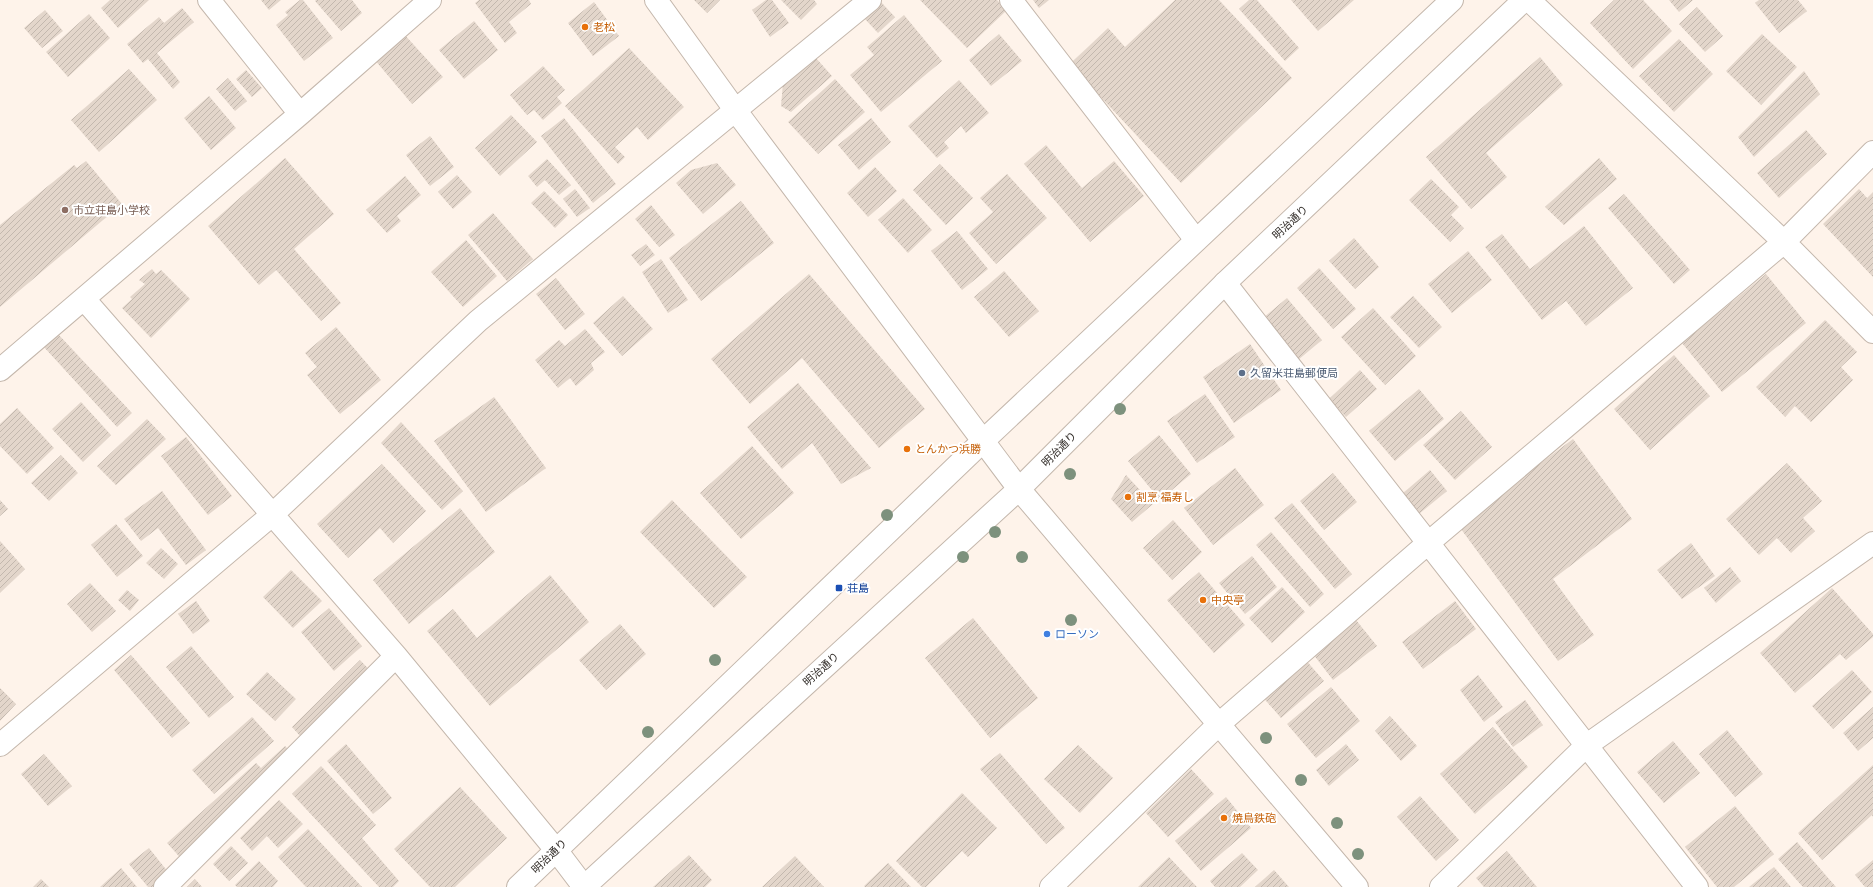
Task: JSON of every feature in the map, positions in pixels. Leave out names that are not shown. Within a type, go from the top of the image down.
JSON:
[{"type":"street","points":[[209,0],[300,114]]},
{"type":"street","points":[[0,370],[300,114],[430,0]]},
{"type":"street","points":[[656,0],[736,111],[1018,489],[1357,887]]},
{"type":"street","points":[[0,745],[273,514],[478,321],[870,0]]},
{"type":"street","points":[[1011,0],[1196,240]]},
{"type":"street","name":"明治通り","points":[[518,887],[983,441],[1452,0]]},
{"type":"street","name":"明治通り","points":[[584,887],[1018,489],[1225,283],[1524,0]]},
{"type":"street","points":[[1529,0],[1784,242],[1873,332]]},
{"type":"street","points":[[1051,887],[1219,724],[1427,544],[1784,242],[1873,152]]},
{"type":"street","points":[[1225,283],[1427,544],[1587,745],[1696,887]]},
{"type":"street","points":[[84,299],[396,656],[556,850],[584,887]]},
{"type":"street","points":[[1441,887],[1587,745],[1873,543]]},
{"type":"street","points":[[165,887],[396,656]]},
{"type":"building","points":[[110,0],[149,0],[118,28],[101,8]]},
{"type":"building","points":[[261,0],[281,0],[269,10]]},
{"type":"building","points":[[300,0],[303,0],[333,38],[304,61],[276,25],[288,15],[285,12]]},
{"type":"building","points":[[352,0],[362,13],[341,31],[315,1]]},
{"type":"building","points":[[479,0],[529,0],[531,4],[509,22],[517,33],[505,43],[475,3]]},
{"type":"building","points":[[694,0],[720,0],[707,13]]},
{"type":"building","points":[[766,0],[772,0],[789,23],[770,37],[752,10]]},
{"type":"building","points":[[781,0],[814,0],[817,4],[801,20]]},
{"type":"building","points":[[920,0],[997,0],[1007,10],[967,48]]},
{"type":"building","points":[[1033,0],[1049,0],[1039,8]]},
{"type":"building","points":[[1175,0],[1219,0],[1292,78],[1181,183],[1070,64],[1108,28],[1125,47]]},
{"type":"building","points":[[1249,0],[1257,0],[1299,48],[1285,61],[1239,9]]},
{"type":"building","points":[[1291,0],[1354,0],[1318,31]]},
{"type":"building","points":[[1614,0],[1643,0],[1672,31],[1633,69],[1590,23]]},
{"type":"building","points":[[1669,0],[1693,0],[1679,12]]},
{"type":"building","points":[[1759,0],[1798,0],[1807,11],[1779,33],[1755,3]]},
{"type":"building","points":[[880,1],[895,17],[878,33],[863,17]]},
{"type":"building","points":[[594,2],[619,36],[593,56],[568,23]]},
{"type":"building","points":[[1697,7],[1723,36],[1705,52],[1679,24]]},
{"type":"building","points":[[182,8],[194,22],[157,53],[180,82],[173,89],[148,59],[143,63],[127,44],[159,17],[164,23]]},
{"type":"building","points":[[45,10],[63,31],[42,48],[24,28]]},
{"type":"building","points":[[89,14],[110,38],[68,77],[46,52]]},
{"type":"building","points":[[904,15],[942,61],[881,112],[850,75],[874,55],[867,47]]},
{"type":"building","points":[[474,21],[498,50],[464,79],[439,50]]},
{"type":"building","points":[[403,33],[443,77],[412,104],[374,59]]},
{"type":"building","points":[[999,34],[1022,61],[991,86],[969,60]]},
{"type":"building","points":[[1762,34],[1797,67],[1761,105],[1726,71]]},
{"type":"building","points":[[1679,39],[1713,74],[1674,112],[1639,76]]},
{"type":"building","points":[[629,48],[684,107],[648,140],[637,127],[615,147],[625,157],[618,164],[565,106]]},
{"type":"building","points":[[815,57],[832,76],[791,112],[781,106],[783,83]]},
{"type":"building","points":[[1540,57],[1563,85],[1486,153],[1507,177],[1471,209],[1426,157]]},
{"type":"building","points":[[543,66],[565,90],[557,97],[562,103],[543,120],[534,110],[527,115],[510,95]]},
{"type":"building","points":[[129,69],[157,100],[99,152],[71,120]]},
{"type":"building","points":[[246,70],[262,88],[252,97],[236,79]]},
{"type":"building","points":[[1804,71],[1820,94],[1754,157],[1738,137]]},
{"type":"building","points":[[228,78],[247,101],[235,111],[216,89]]},
{"type":"building","points":[[835,79],[865,112],[818,154],[788,122]]},
{"type":"building","points":[[959,80],[989,113],[966,133],[961,126],[944,142],[949,148],[937,158],[908,126]]},
{"type":"building","points":[[209,96],[236,128],[211,150],[184,118]]},
{"type":"building","points":[[511,115],[537,142],[500,176],[475,148]]},
{"type":"building","points":[[564,118],[616,184],[593,203],[541,136]]},
{"type":"building","points":[[871,118],[891,142],[859,170],[838,145]]},
{"type":"building","points":[[1806,130],[1827,154],[1779,198],[1757,173]]},
{"type":"building","points":[[430,136],[454,167],[430,186],[406,155]]},
{"type":"building","points":[[1046,145],[1082,188],[1114,161],[1144,196],[1090,242],[1024,164]]},
{"type":"building","points":[[285,158],[334,214],[294,249],[341,303],[321,321],[276,270],[259,285],[208,226]]},
{"type":"building","points":[[1599,158],[1617,179],[1564,225],[1545,207]]},
{"type":"building","points":[[547,159],[571,185],[559,195],[545,180],[537,187],[528,176]]},
{"type":"building","points":[[86,161],[122,204],[0,307],[0,225],[74,165],[77,168]]},
{"type":"building","points":[[717,163],[736,185],[703,214],[676,183],[691,170]]},
{"type":"building","points":[[940,164],[973,198],[946,225],[913,190]]},
{"type":"building","points":[[875,167],[897,191],[868,217],[847,193]]},
{"type":"building","points":[[1007,174],[1047,218],[996,264],[969,233],[993,212],[980,198]]},
{"type":"building","points":[[457,175],[472,192],[453,209],[438,192]]},
{"type":"building","points":[[405,176],[421,195],[397,216],[401,221],[387,233],[366,210]]},
{"type":"building","points":[[1431,179],[1459,207],[1451,215],[1464,228],[1450,242],[1409,200]]},
{"type":"building","points":[[575,189],[590,208],[577,217],[563,199]]},
{"type":"building","points":[[1859,189],[1867,198],[1873,192],[1873,277],[1823,224]]},
{"type":"building","points":[[544,191],[568,215],[555,228],[531,203]]},
{"type":"building","points":[[1624,194],[1690,270],[1674,284],[1608,208]]},
{"type":"building","points":[[903,198],[932,230],[908,253],[878,220]]},
{"type":"building","points":[[741,201],[774,243],[701,301],[669,258]]},
{"type":"building","points":[[651,205],[675,235],[659,247],[635,219]]},
{"type":"building","points":[[493,213],[533,259],[507,281],[468,235]]},
{"type":"building","points":[[1584,226],[1633,288],[1586,326],[1566,301],[1542,320],[1485,247],[1502,234],[1530,269]]},
{"type":"building","points":[[957,231],[988,269],[962,290],[931,251]]},
{"type":"building","points":[[1354,238],[1379,267],[1355,289],[1329,261]]},
{"type":"building","points":[[466,240],[497,276],[463,307],[431,272]]},
{"type":"building","points":[[646,244],[655,255],[640,266],[631,255]]},
{"type":"building","points":[[1468,251],[1492,280],[1452,313],[1428,284]]},
{"type":"building","points":[[661,259],[688,300],[668,313],[642,272]]},
{"type":"building","points":[[1319,268],[1356,309],[1333,329],[1297,288]]},
{"type":"building","points":[[152,269],[156,274],[161,270],[190,299],[151,338],[122,308],[132,299],[130,297],[145,284],[139,280]]},
{"type":"building","points":[[1004,271],[1039,311],[1009,337],[974,297]]},
{"type":"building","points":[[809,274],[925,409],[879,448],[802,358],[750,404],[711,359]]},
{"type":"building","points":[[1766,274],[1806,323],[1722,392],[1682,343]]},
{"type":"building","points":[[556,278],[585,314],[565,330],[536,294]]},
{"type":"building","points":[[623,296],[653,329],[622,356],[593,323]]},
{"type":"building","points":[[1413,296],[1442,327],[1419,348],[1390,317]]},
{"type":"building","points":[[1287,298],[1322,340],[1298,360],[1263,318]]},
{"type":"building","points":[[1373,308],[1416,356],[1385,385],[1341,337]]},
{"type":"building","points":[[1825,320],[1857,352],[1841,367],[1853,380],[1811,422],[1795,406],[1785,417],[1756,387]]},
{"type":"building","points":[[336,327],[381,380],[340,414],[307,375],[317,367],[305,353]]},
{"type":"building","points":[[585,329],[605,352],[591,363],[594,370],[576,386],[570,378],[558,388],[535,360],[559,340],[565,346]]},
{"type":"building","points":[[57,333],[132,413],[117,427],[43,346]]},
{"type":"building","points":[[1250,344],[1281,390],[1234,423],[1203,377]]},
{"type":"building","points":[[1674,355],[1710,396],[1650,450],[1614,409]]},
{"type":"building","points":[[1360,370],[1377,389],[1346,417],[1329,399]]},
{"type":"building","points":[[798,383],[871,468],[841,484],[812,443],[782,469],[747,427]]},
{"type":"building","points":[[1419,389],[1444,419],[1395,461],[1369,431]]},
{"type":"building","points":[[1205,394],[1235,437],[1197,463],[1167,421]]},
{"type":"building","points":[[494,397],[546,468],[486,512],[434,441]]},
{"type":"building","points":[[81,402],[111,435],[83,462],[52,429]]},
{"type":"building","points":[[17,408],[54,448],[27,474],[0,446],[0,424]]},
{"type":"building","points":[[1461,411],[1492,447],[1455,480],[1423,445]]},
{"type":"building","points":[[147,419],[166,439],[116,485],[97,466]]},
{"type":"building","points":[[401,422],[463,491],[442,510],[381,443]]},
{"type":"building","points":[[1159,435],[1191,474],[1160,500],[1128,461]]},
{"type":"building","points":[[186,437],[232,496],[208,515],[161,456]]},
{"type":"building","points":[[1573,439],[1632,519],[1553,579],[1594,635],[1558,661],[1458,525]]},
{"type":"building","points":[[752,446],[794,493],[741,539],[700,493]]},
{"type":"building","points":[[61,455],[78,473],[49,501],[31,483]]},
{"type":"building","points":[[1787,463],[1822,501],[1803,518],[1815,531],[1791,553],[1777,538],[1759,555],[1726,519]]},
{"type":"building","points":[[382,464],[426,511],[393,543],[380,528],[348,558],[317,524]]},
{"type":"building","points":[[1235,468],[1264,505],[1213,545],[1184,508]]},
{"type":"building","points":[[1430,470],[1447,491],[1419,514],[1402,494]]},
{"type":"building","points":[[1333,473],[1357,502],[1324,530],[1300,501]]},
{"type":"building","points":[[1126,475],[1153,504],[1132,522],[1111,499]]},
{"type":"building","points":[[162,491],[206,550],[186,565],[158,528],[141,541],[124,519]]},
{"type":"building","points":[[0,500],[8,509],[0,516]]},
{"type":"building","points":[[672,500],[747,577],[714,608],[640,532]]},
{"type":"building","points":[[1292,503],[1352,574],[1335,589],[1274,518]]},
{"type":"building","points":[[460,508],[495,552],[409,624],[373,580]]},
{"type":"building","points":[[1173,520],[1202,552],[1172,580],[1143,548]]},
{"type":"building","points":[[116,524],[143,556],[117,577],[91,545]]},
{"type":"building","points":[[1271,532],[1324,594],[1310,607],[1256,545]]},
{"type":"building","points":[[0,541],[25,569],[0,593]]},
{"type":"building","points":[[1691,543],[1715,576],[1682,599],[1657,570]]},
{"type":"building","points":[[161,548],[178,564],[164,579],[146,563]]},
{"type":"building","points":[[1252,556],[1277,587],[1245,614],[1219,583]]},
{"type":"building","points":[[1730,567],[1741,581],[1716,603],[1704,588]]},
{"type":"building","points":[[291,570],[322,601],[293,628],[263,597]]},
{"type":"building","points":[[1199,572],[1245,625],[1214,653],[1167,600]]},
{"type":"building","points":[[550,575],[589,622],[490,706],[427,631],[453,609],[477,638]]},
{"type":"building","points":[[90,583],[116,611],[92,632],[67,604]]},
{"type":"building","points":[[1282,587],[1305,612],[1272,643],[1249,618]]},
{"type":"building","points":[[1832,588],[1873,634],[1873,637],[1846,660],[1840,654],[1795,693],[1760,653]]},
{"type":"building","points":[[127,590],[139,600],[130,611],[118,600]]},
{"type":"building","points":[[196,601],[210,621],[193,634],[178,614]]},
{"type":"building","points":[[1455,601],[1476,629],[1423,669],[1402,642]]},
{"type":"building","points":[[329,608],[362,646],[334,671],[301,632]]},
{"type":"building","points":[[973,618],[1038,698],[990,738],[925,658]]},
{"type":"building","points":[[1356,620],[1377,646],[1333,680],[1313,654]]},
{"type":"building","points":[[620,624],[646,654],[606,690],[579,660]]},
{"type":"building","points":[[191,646],[234,697],[209,718],[166,667]]},
{"type":"building","points":[[131,655],[190,723],[172,738],[114,670]]},
{"type":"building","points":[[1304,658],[1324,681],[1281,718],[1261,695]]},
{"type":"building","points":[[360,660],[381,682],[311,748],[292,727]]},
{"type":"building","points":[[1852,670],[1872,692],[1833,729],[1812,706]]},
{"type":"building","points":[[267,672],[296,699],[275,721],[246,694]]},
{"type":"building","points":[[1478,675],[1503,707],[1484,722],[1460,690]]},
{"type":"building","points":[[1331,687],[1360,721],[1316,758],[1287,724]]},
{"type":"building","points":[[0,688],[16,704],[0,721]]},
{"type":"building","points":[[1525,700],[1543,725],[1513,747],[1495,722]]},
{"type":"building","points":[[1873,707],[1873,738],[1858,751],[1843,733]]},
{"type":"building","points":[[1390,716],[1417,746],[1401,761],[1375,731]]},
{"type":"building","points":[[252,717],[274,741],[214,794],[192,770]]},
{"type":"building","points":[[1493,727],[1528,767],[1475,814],[1440,774]]},
{"type":"building","points":[[1727,730],[1763,774],[1735,797],[1699,754]]},
{"type":"building","points":[[1673,741],[1700,773],[1664,803],[1637,772]]},
{"type":"building","points":[[346,744],[392,798],[373,814],[327,761]]},
{"type":"building","points":[[1346,744],[1359,760],[1329,786],[1316,770]]},
{"type":"building","points":[[1078,745],[1113,778],[1080,813],[1044,779]]},
{"type":"building","points":[[285,746],[299,761],[186,864],[167,843],[256,763],[261,768]]},
{"type":"building","points":[[1000,753],[1065,828],[1046,844],[980,769]]},
{"type":"building","points":[[44,754],[72,786],[48,806],[21,774]]},
{"type":"building","points":[[1873,765],[1873,817],[1872,815],[1822,860],[1798,833]]},
{"type":"building","points":[[321,766],[376,825],[362,838],[399,881],[393,887],[379,887],[292,794]]},
{"type":"building","points":[[1191,769],[1214,794],[1168,837],[1146,813]]},
{"type":"building","points":[[460,787],[507,838],[455,887],[430,887],[394,849]]},
{"type":"building","points":[[962,793],[997,828],[968,857],[962,851],[926,887],[922,887],[896,861]]},
{"type":"building","points":[[1420,796],[1459,840],[1436,861],[1397,817]]},
{"type":"building","points":[[1226,797],[1251,828],[1201,871],[1175,841]]},
{"type":"building","points":[[279,800],[303,824],[278,848],[267,836],[252,851],[240,838]]},
{"type":"building","points":[[1735,806],[1774,854],[1734,887],[1717,887],[1685,847]]},
{"type":"building","points":[[308,829],[362,887],[306,887],[278,857]]},
{"type":"building","points":[[1797,842],[1836,887],[1803,887],[1778,859]]},
{"type":"building","points":[[231,846],[248,863],[229,881],[213,864]]},
{"type":"building","points":[[149,848],[172,877],[159,887],[148,887],[129,864]]},
{"type":"building","points":[[1507,851],[1537,887],[1484,887],[1476,878]]},
{"type":"building","points":[[1242,853],[1258,870],[1240,887],[1215,887],[1210,881]]},
{"type":"building","points":[[689,855],[712,880],[705,887],[653,887]]},
{"type":"building","points":[[795,856],[824,887],[762,887]]},
{"type":"building","points":[[1169,857],[1197,887],[1138,887]]},
{"type":"building","points":[[1873,860],[1873,887],[1865,887],[1855,875]]},
{"type":"building","points":[[259,861],[278,881],[273,887],[237,887],[235,885]]},
{"type":"building","points":[[888,863],[911,887],[864,886]]},
{"type":"building","points":[[1774,867],[1791,887],[1749,887]]},
{"type":"building","points":[[121,868],[137,887],[100,887]]},
{"type":"building","points":[[1274,870],[1289,887],[1255,887]]},
{"type":"building","points":[[41,879],[49,887],[33,887]]},
{"type":"building","points":[[195,879],[202,887],[187,887]]},
{"type":"place","name":"老松","points":[[585,27]]},
{"type":"place","name":"市立荘島小学校","points":[[65,210]]},
{"type":"place","name":"久留米荘島郵便局","points":[[1242,373]]},
{"type":"place","name":"とんかつ浜勝","points":[[907,449]]},
{"type":"place","name":"割烹 福寿し","points":[[1128,497]]},
{"type":"place","name":"荘島","points":[[839,588]]},
{"type":"place","name":"中央亭","points":[[1203,600]]},
{"type":"place","name":"ローソン","points":[[1047,634]]},
{"type":"place","name":"焼鳥鉄砲","points":[[1224,818]]}]
